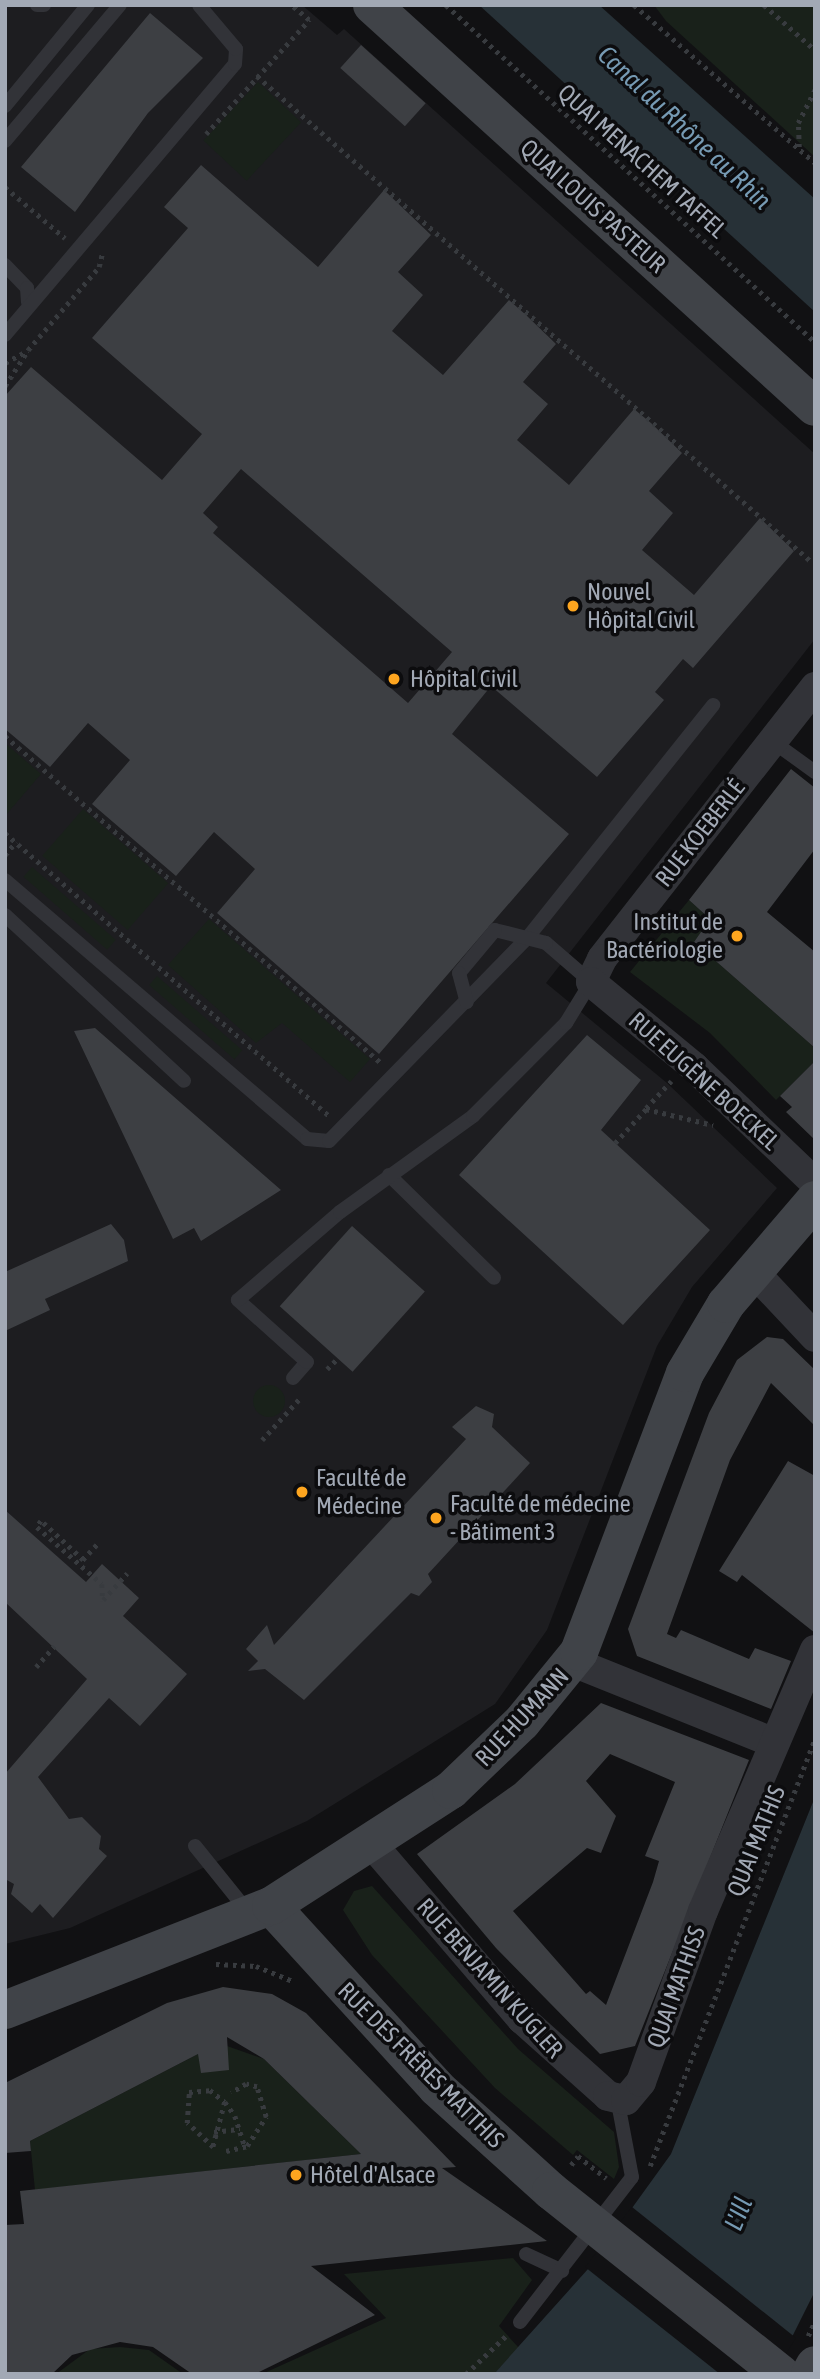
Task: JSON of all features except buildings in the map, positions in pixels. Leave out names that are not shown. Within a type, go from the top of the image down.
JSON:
[{"type":"street","name":"QUAI LOUIS PASTEUR","points":[[372,5],[815,407]]},
{"type":"street","name":"RUE KOEBERLÉ","points":[[591,982],[602,958],[815,687]]},
{"type":"street","name":"RUE EUGÈNE BOECKEL","points":[[591,982],[688,1063],[815,1183]]},
{"type":"street","name":"RUE HUMANN","points":[[5,2010],[261,1911],[452,1790],[573,1662],[665,1414],[702,1342],[752,1270],[815,1200]]},
{"type":"street","points":[[752,1270],[815,1337]]},
{"type":"street","name":"QUAI MATHISS","points":[[618,2103],[641,2082],[772,1742],[815,1650]]},
{"type":"street","points":[[573,1662],[772,1742]]},
{"type":"street","name":"RUE BENJAMIN KUGLER","points":[[371,1843],[487,1983],[568,2064],[618,2103]]},
{"type":"street","name":"RUE DES FRÈRES MATTHIS","points":[[261,1911],[437,2088],[581,2216],[781,2374]]},
{"type":"street","points":[[810,2374],[815,2365]]},
{"type":"lane","points":[[37,5],[44,5]]},
{"type":"lane","points":[[5,106],[88,5]]},
{"type":"lane","points":[[5,141],[120,5]]},
{"type":"lane","points":[[5,335],[28,302],[80,250],[235,64],[236,49],[199,5]]},
{"type":"lane","points":[[5,265],[27,288],[28,302]]},
{"type":"lane","points":[[5,880],[307,1139],[329,1141],[397,1076],[528,937],[713,705]]},
{"type":"lane","points":[[772,741],[815,772]]},
{"type":"lane","points":[[21,894],[5,914],[184,1081]]},
{"type":"lane","points":[[293,1378],[307,1362],[238,1300],[389,1175],[473,1116],[566,1023],[591,982],[546,943],[495,930],[459,973],[467,1002]]},
{"type":"lane","points":[[389,1175],[494,1278]]},
{"type":"lane","points":[[195,1846],[261,1911]]},
{"type":"lane","points":[[520,2322],[632,2177],[618,2103]]},
{"type":"lane","points":[[526,2255],[562,2271]]},
{"type":"path","points":[[202,138],[309,20],[291,5]]},
{"type":"path","name":"QUAI MENACHEM TAFFEL","points":[[446,5],[815,342]]},
{"type":"path","points":[[634,5],[815,163]]},
{"type":"path","points":[[764,5],[815,50]]},
{"type":"path","points":[[257,76],[813,562]]},
{"type":"path","points":[[799,148],[798,122],[815,89]]},
{"type":"path","points":[[5,187],[71,243]]},
{"type":"path","points":[[5,386],[28,350],[99,267],[111,240]]},
{"type":"path","points":[[5,363],[28,350]]},
{"type":"path","points":[[5,736],[397,1076]]},
{"type":"path","points":[[5,833],[343,1128]]},
{"type":"path","points":[[5,855],[16,842]]},
{"type":"path","points":[[615,1143],[688,1063]]},
{"type":"path","points":[[646,1109],[719,1127]]},
{"type":"path","points":[[317,1380],[336,1360]]},
{"type":"path","points":[[262,1440],[308,1390]]},
{"type":"path","points":[[97,1545],[83,1560],[41,1521],[37,1527],[102,1584],[103,1601],[127,1573]]},
{"type":"path","points":[[36,1667],[54,1646]]},
{"type":"path","name":"QUAI MATHIS","points":[[647,2175],[815,1739]]},
{"type":"path","points":[[207,1965],[256,1966],[303,1986]]},
{"type":"path","points":[[226,2151],[245,2147],[262,2126],[266,2106],[251,2084],[231,2093]]},
{"type":"path","points":[[225,2102],[214,2132],[213,2147],[191,2130],[186,2098],[203,2088],[225,2102],[241,2129],[245,2147]]},
{"type":"path","points":[[214,2132],[241,2129]]},
{"type":"path","points":[[578,2156],[617,2185]]},
{"type":"path","points":[[466,2374],[520,2322]]},
{"type":"shaded area","name":"Hôpital Civil","points":[[5,5],[302,5],[337,35],[344,29],[815,454],[815,639],[546,983],[667,1083],[777,1188],[692,1287],[657,1346],[547,1630],[495,1704],[307,1821],[70,1928],[5,1944]]},
{"type":"shaded area","points":[[654,5],[815,5],[815,157],[666,21]]},
{"type":"shaded area","points":[[258,82],[301,122],[247,181],[203,141]]},
{"type":"shaded area","points":[[5,743],[41,774],[5,816]]},
{"type":"shaded area","points":[[83,809],[168,883],[128,930],[42,856]]},
{"type":"shaded area","points":[[32,867],[116,940],[107,950],[23,877]]},
{"type":"shaded area","points":[[689,900],[710,919],[694,942],[815,1048],[815,1061],[776,1100],[710,1033],[630,972]]},
{"type":"shaded area","points":[[209,919],[370,1059],[350,1082],[282,1023],[256,1043],[168,965]]},
{"type":"shaded area","points":[[157,976],[242,1050],[234,1059],[149,985]]},
{"type":"shaded area","points":[[269,1385],[281,1389],[285,1401],[281,1413],[269,1417],[257,1413],[253,1401],[257,1389]]},
{"type":"shaded area","points":[[372,1886],[518,2049],[614,2132],[619,2167],[614,2179],[577,2150],[573,2155],[495,2088],[372,1955],[343,1910],[354,1891]]},
{"type":"shaded area","points":[[227,2046],[264,2059],[361,2154],[35,2190],[30,2141],[198,2054]]},
{"type":"shaded area","points":[[513,2258],[532,2280],[499,2326],[519,2348],[494,2374],[262,2374],[386,2318],[344,2274]]},
{"type":"shaded area","points":[[120,2347],[149,2350],[183,2374],[56,2374],[90,2349]]},
{"type":"water","name":"Canal du Rhône au Rhin","points":[[479,5],[599,5],[815,199],[815,312]]},
{"type":"water","name":"L'Ill","points":[[815,1797],[815,2291],[793,2335],[769,2374],[494,2374],[588,2269],[671,2154]]},
{"type":"pier","points":[[632,2207],[796,2338],[773,2374],[720,2374],[585,2267]]},
{"type":"place","name":"Nouvel Hôpital Civil","points":[[573,606]]},
{"type":"place","name":"Hôpital Civil","points":[[394,679]]},
{"type":"place","name":"Institut de Bactériologie","points":[[737,936]]},
{"type":"place","name":"Faculté de Médecine","points":[[302,1492]]},
{"type":"place","name":"Faculté de médecine - Bâtiment 3","points":[[436,1518]]},
{"type":"place","name":"Hôtel d'Alsace","points":[[296,2175]]}]
